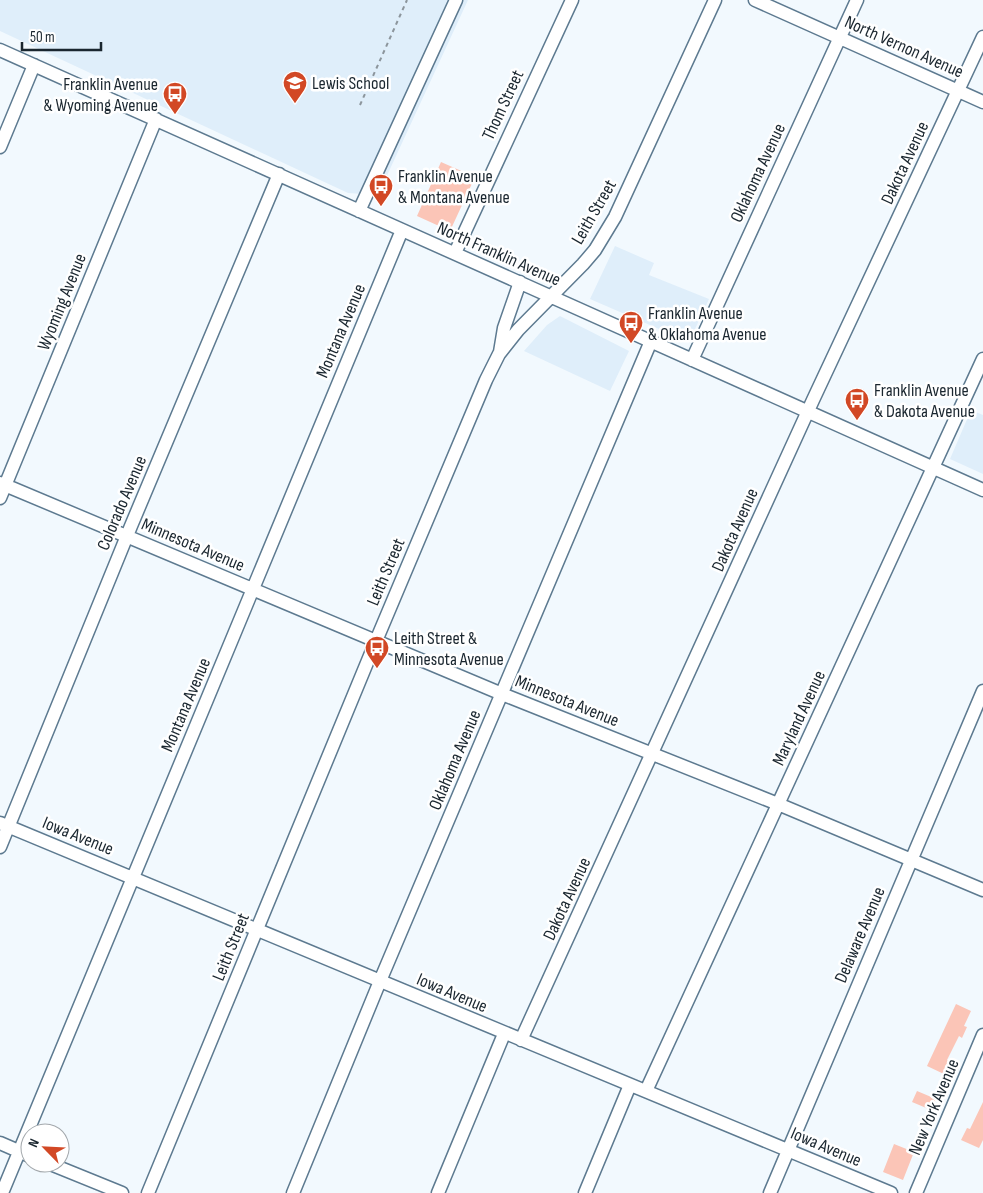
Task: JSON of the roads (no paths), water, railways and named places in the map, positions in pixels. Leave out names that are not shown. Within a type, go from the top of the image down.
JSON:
[{"type":"street","points":[[359,211],[456,0]]},
{"type":"street","name":"Thom Street","points":[[456,253],[572,0]]},
{"type":"street","name":"Leith Street","points":[[148,1193],[486,380],[500,354],[518,330],[583,264],[606,235],[715,0]]},
{"type":"street","name":"North Vernon Avenue","points":[[755,0],[983,102]]},
{"type":"street","name":"Oklahoma Avenue","points":[[692,360],[856,0]]},
{"type":"street","name":"Dakota Avenue","points":[[521,1040],[808,412],[983,37]]},
{"type":"street","name":"North Franklin Avenue","points":[[0,50],[983,490]]},
{"type":"street","points":[[0,147],[34,65]]},
{"type":"street","name":"Wyoming Avenue","points":[[0,498],[3,484],[156,119]]},
{"type":"street","name":"Colorado Avenue","points":[[0,847],[4,825],[279,174]]},
{"type":"street","name":"Montana Avenue","points":[[37,1123],[133,878],[402,230]]},
{"type":"street","points":[[500,354],[504,328],[520,282]]},
{"type":"street","name":"Oklahoma Avenue","points":[[293,1193],[380,981],[650,341]]},
{"type":"street","name":"Maryland Avenue","points":[[646,1091],[983,359]]},
{"type":"street","name":"Minnesota Avenue","points":[[3,484],[502,694],[778,804],[983,890]]},
{"type":"street","name":"Delaware Avenue","points":[[770,1193],[983,691]]},
{"type":"street","name":"Iowa Avenue","points":[[4,825],[891,1193]]},
{"type":"street","points":[[438,1193],[504,1034]]},
{"type":"street","name":"New York Avenue","points":[[916,1193],[983,1035]]},
{"type":"street","points":[[585,1193],[630,1085]]},
{"type":"street","points":[[0,1143],[20,1151]]},
{"type":"street","name":"Montana Avenue","points":[[2,1193],[20,1162]]},
{"type":"street","points":[[70,1172],[122,1193]]},
{"type":"place","name":"Lewis School","points":[[295,104]]},
{"type":"place","name":"Franklin Avenue & Wyoming Avenue","points":[[175,115]]},
{"type":"place","name":"Franklin Avenue & Montana Avenue","points":[[381,207]]},
{"type":"place","name":"Franklin Avenue & Oklahoma Avenue","points":[[631,344]]},
{"type":"place","name":"Franklin Avenue & Dakota Avenue","points":[[857,421]]},
{"type":"place","name":"Leith Street & Minnesota Avenue","points":[[377,669]]}]
